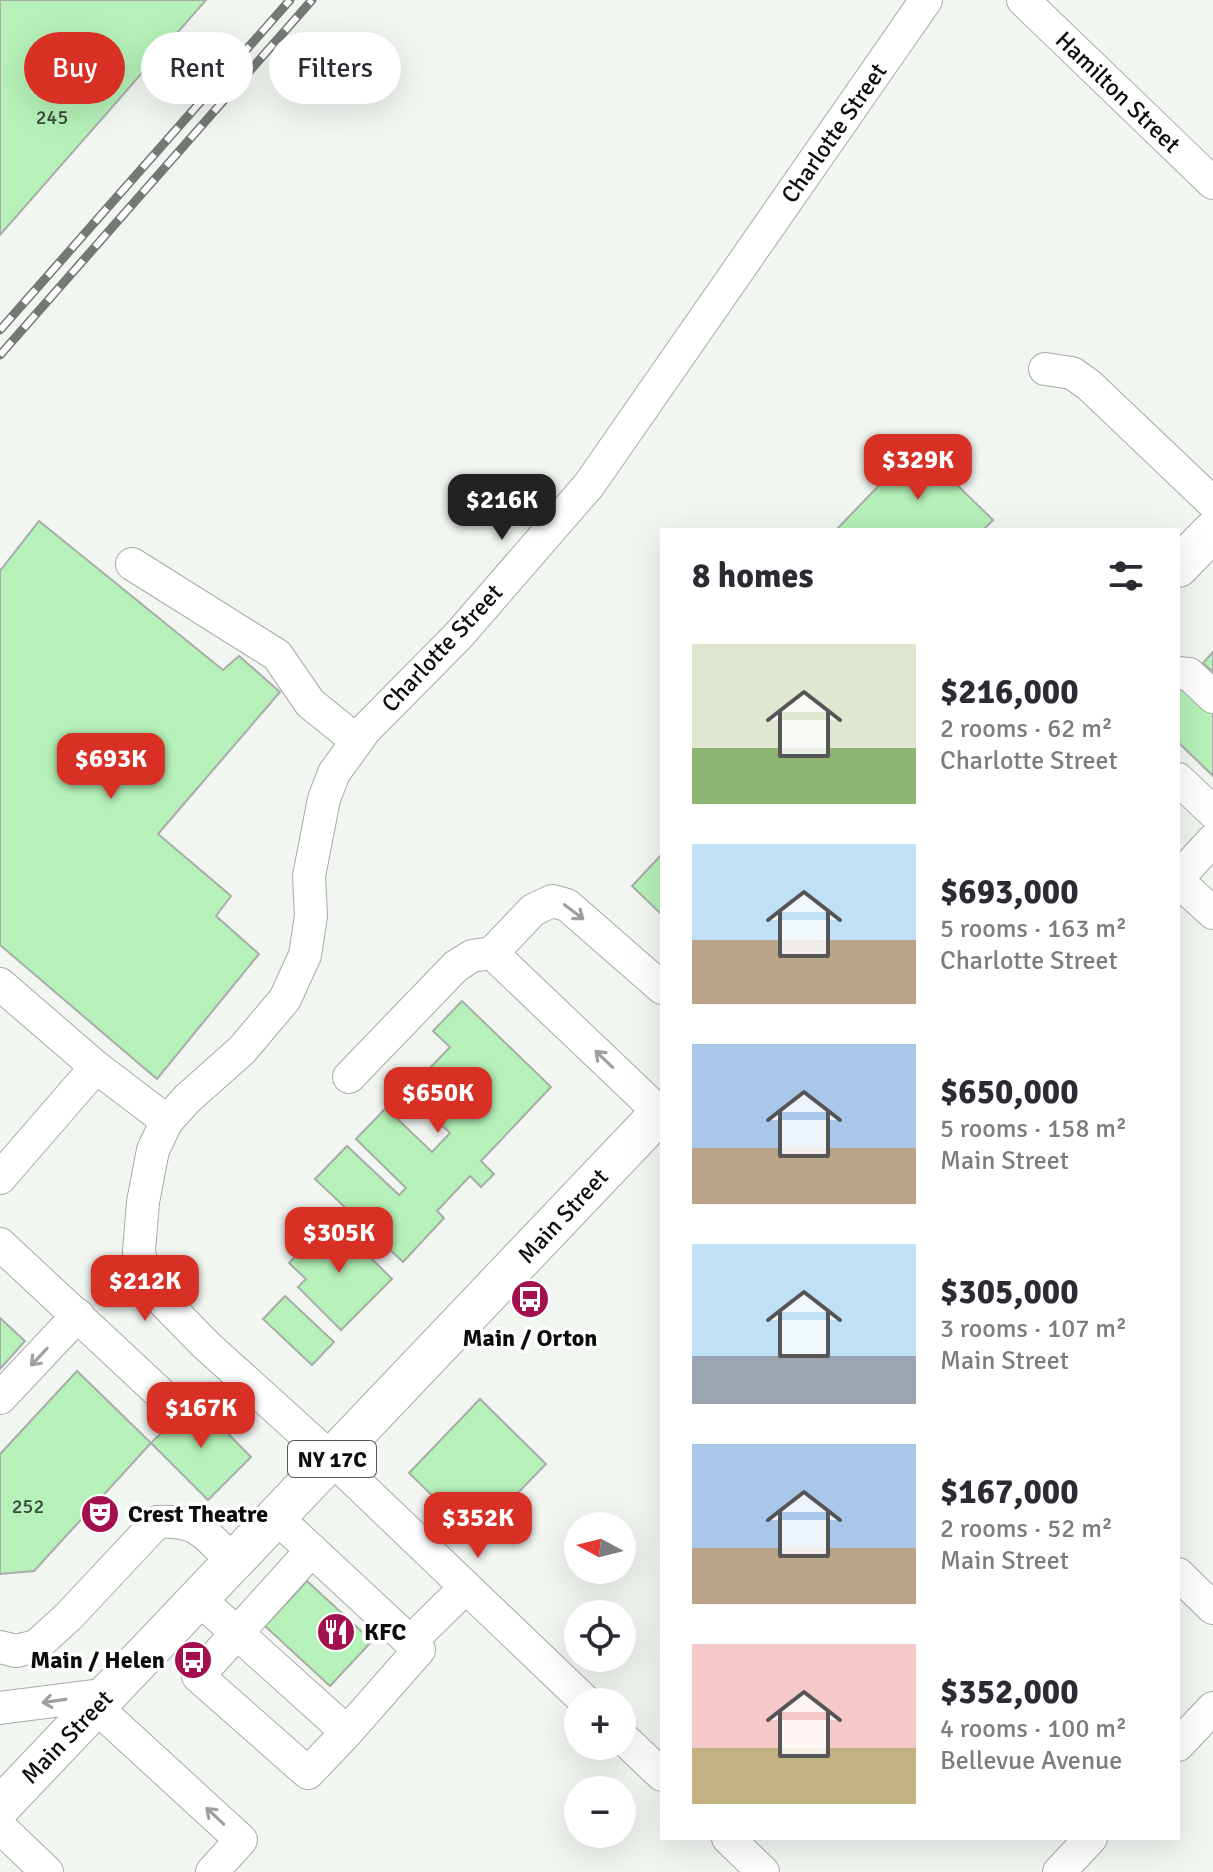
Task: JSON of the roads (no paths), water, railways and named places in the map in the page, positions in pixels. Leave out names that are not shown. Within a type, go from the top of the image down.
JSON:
[{"type":"main road","points":[[1180,565],[1213,531]]},
{"type":"main road","name":"Main Street","points":[[0,1807],[660,1113]]},
{"type":"street","name":"Charlotte Street","points":[[167,1121],[242,1050],[285,999],[305,955],[311,916],[309,876],[324,799],[334,773],[357,741],[458,636],[589,485],[926,0]]},
{"type":"street","name":"Hamilton Street","points":[[1023,0],[1213,183]]},
{"type":"street","points":[[1045,369],[1072,373],[1089,385],[1213,503]]},
{"type":"street","points":[[132,564],[277,655],[310,703],[357,741]]},
{"type":"street","points":[[1180,673],[1189,674],[1213,697]]},
{"type":"street","points":[[1180,781],[1213,812]]},
{"type":"street","points":[[1180,877],[1213,840]]},
{"type":"street","points":[[1180,881],[1213,913]]},
{"type":"street","points":[[349,1077],[456,966],[472,956],[492,953],[533,910],[552,901],[567,905],[660,986]]},
{"type":"street","points":[[492,953],[660,1111]]},
{"type":"street","points":[[0,984],[96,1067],[167,1121],[153,1150],[143,1202],[139,1251],[144,1279],[206,1345],[332,1459],[571,1688]]},
{"type":"street","points":[[0,1178],[96,1067]]},
{"type":"street","points":[[0,1244],[164,1397]]},
{"type":"street","points":[[0,1398],[78,1315]]},
{"type":"street","points":[[276,1517],[419,1650],[342,1727]]},
{"type":"street","points":[[0,1647],[16,1651],[36,1646],[68,1617],[157,1522],[180,1520],[194,1525],[234,1562]]},
{"type":"street","points":[[314,1552],[326,1583],[395,1648],[393,1666],[308,1773],[198,1676],[314,1552]]},
{"type":"street","points":[[1180,1576],[1213,1608]]},
{"type":"street","points":[[410,1642],[466,1587]]},
{"type":"street","points":[[198,1598],[342,1727]]},
{"type":"street","points":[[0,1708],[102,1700],[241,1840],[212,1872]]},
{"type":"street","points":[[1180,1743],[1213,1708]]},
{"type":"street","points":[[636,1750],[660,1773]]},
{"type":"street","points":[[0,1827],[47,1872]]},
{"type":"street","points":[[730,1840],[763,1872]]},
{"type":"street","points":[[1059,1872],[1089,1840]]},
{"type":"railway","points":[[0,330],[290,0]]},
{"type":"railway","points":[[0,355],[312,0]]},
{"type":"place","name":"Main / Orton","points":[[530,1299]]},
{"type":"place","name":"Crest Theatre","points":[[100,1514]]},
{"type":"place","name":"KFC","points":[[336,1632]]},
{"type":"place","name":"Main / Helen","points":[[193,1660]]}]
